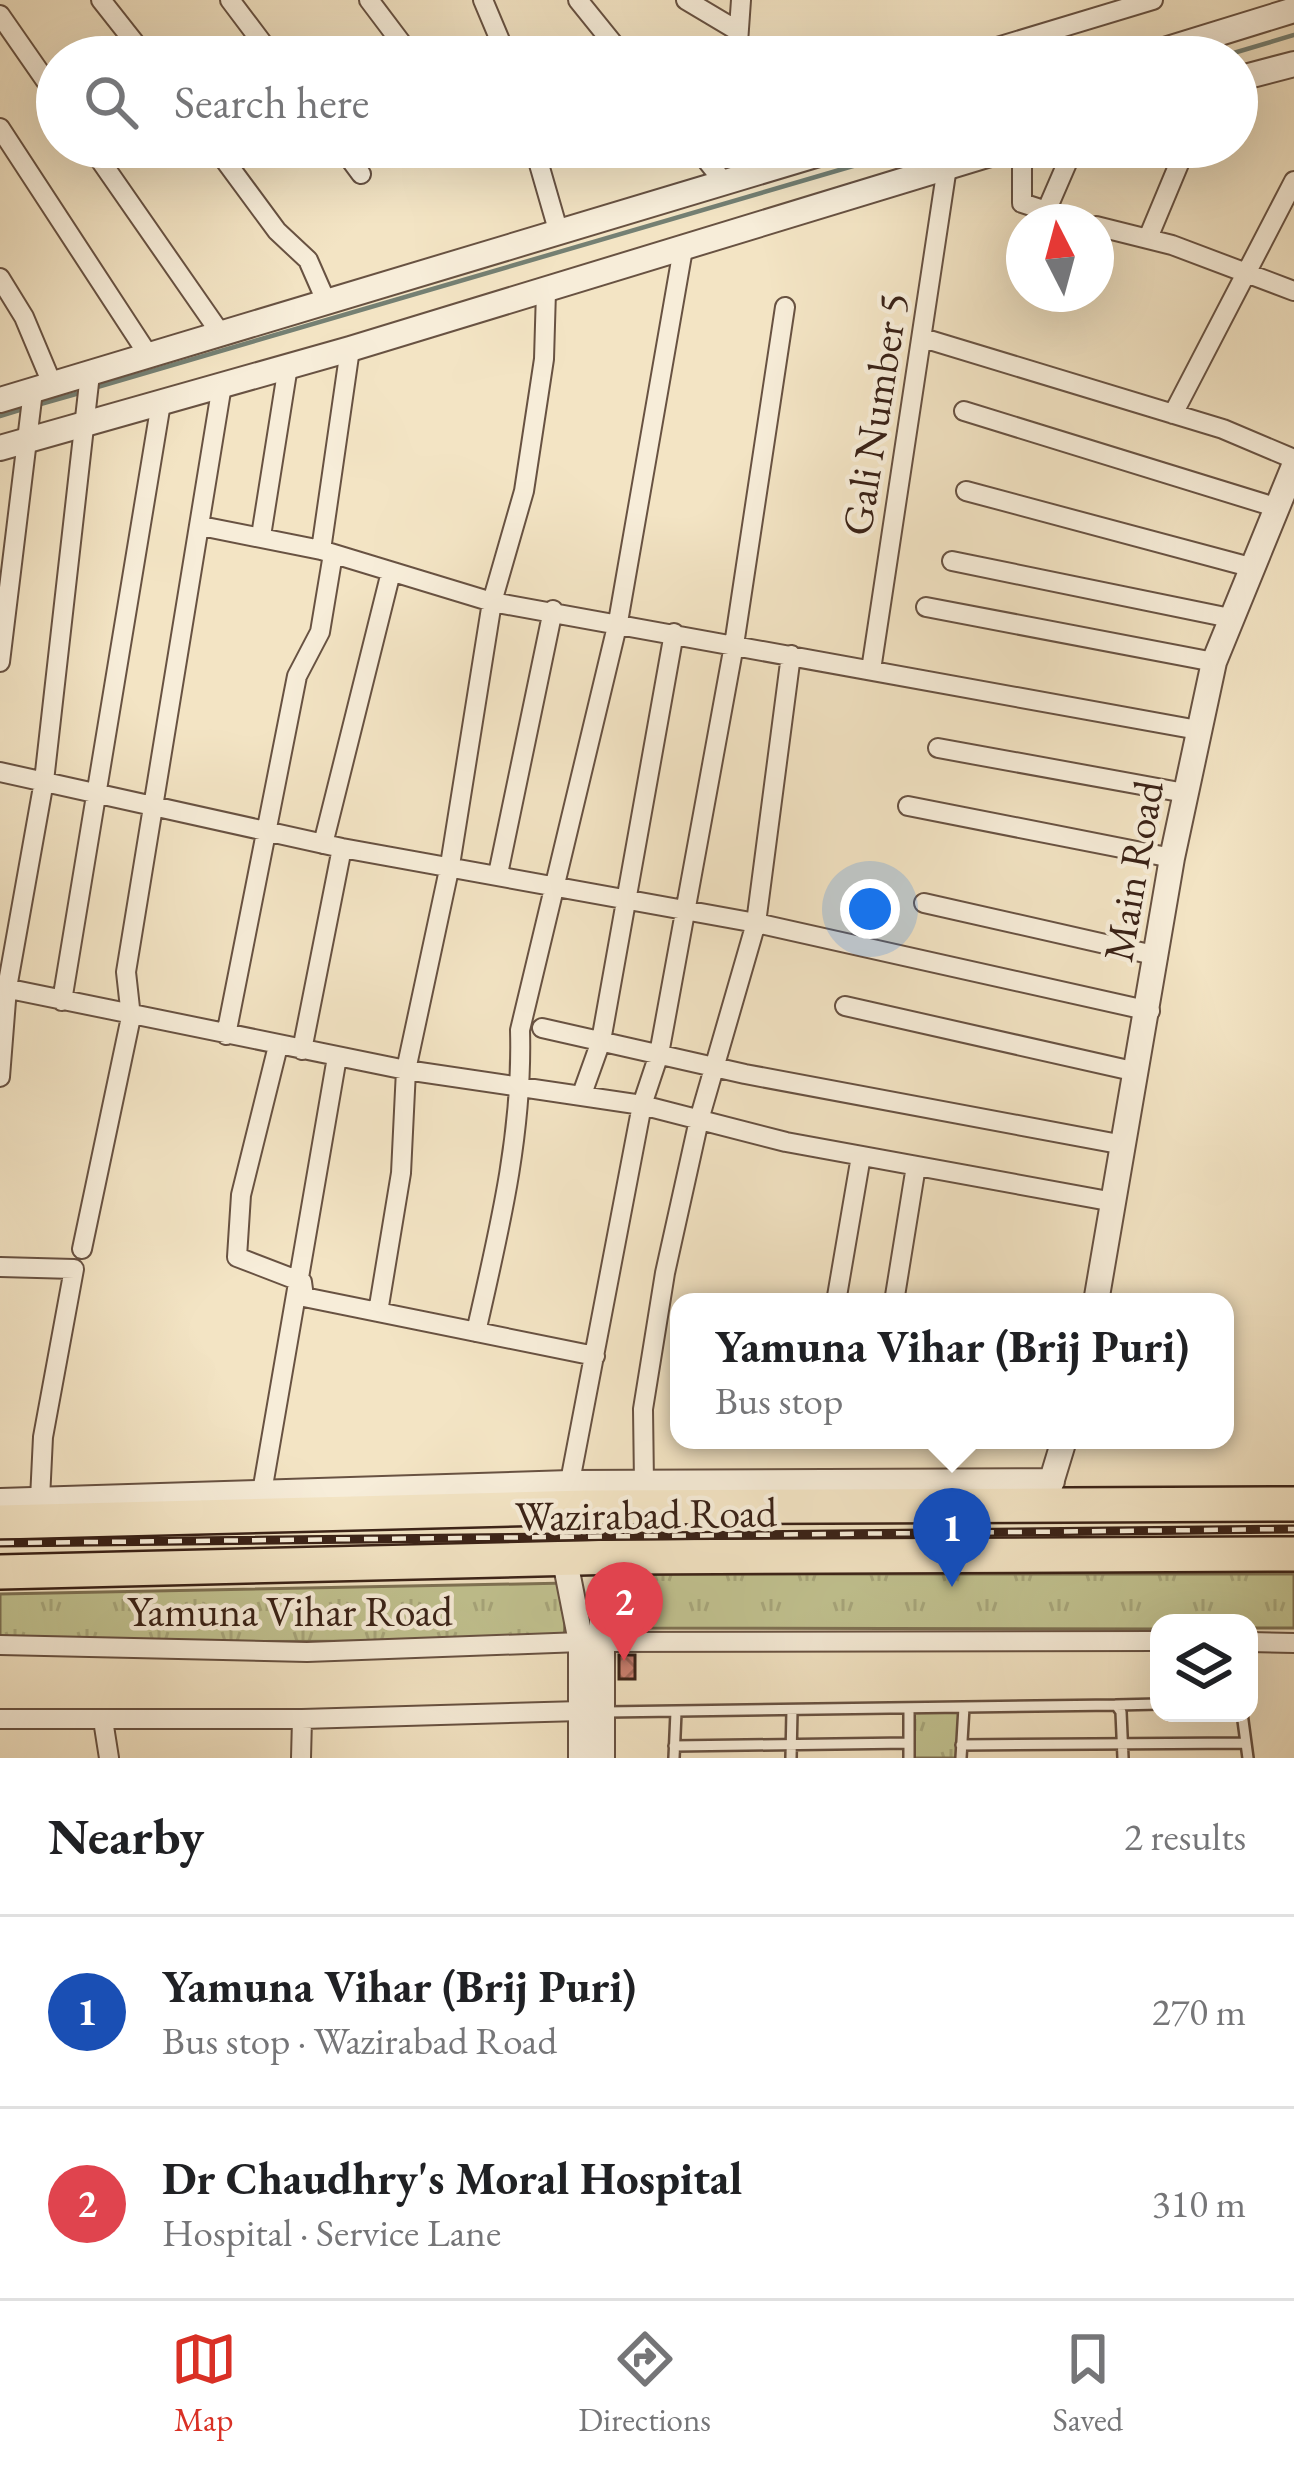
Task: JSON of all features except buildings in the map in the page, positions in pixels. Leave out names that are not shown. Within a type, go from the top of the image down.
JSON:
[{"type":"highway","name":"Wazirabad Road","points":[[0,1522],[40,1509],[568,1496],[1048,1493],[1294,1504]]},
{"type":"highway","points":[[40,1509],[40,1570]]},
{"type":"highway","name":"Wazirabad Road","points":[[0,1573],[619,1557],[1294,1554]]},
{"type":"street","points":[[101,0],[129,36]]},
{"type":"street","points":[[230,0],[257,36]]},
{"type":"street","points":[[369,0],[396,36]]},
{"type":"street","points":[[483,0],[498,36]]},
{"type":"street","points":[[578,0],[607,36]]},
{"type":"street","points":[[686,0],[738,31]]},
{"type":"street","points":[[738,36],[741,0]]},
{"type":"street","points":[[1034,36],[1153,0]]},
{"type":"street","points":[[1210,36],[1294,10]]},
{"type":"street","points":[[0,15],[36,67]]},
{"type":"street","points":[[1258,73],[1294,64]]},
{"type":"street","points":[[0,128],[149,356]]},
{"type":"street","points":[[106,168],[220,334]]},
{"type":"street","points":[[231,168],[278,231],[308,260],[326,301]]},
{"type":"street","points":[[357,168],[361,174]]},
{"type":"street","points":[[541,168],[557,230]]},
{"type":"street","points":[[713,168],[723,181]]},
{"type":"street","points":[[0,400],[723,181],[738,168]]},
{"type":"street","points":[[0,448],[350,350],[944,168]]},
{"type":"street","name":"Gali Number 5","points":[[871,670],[947,168]]},
{"type":"street","points":[[1019,168],[1024,204]]},
{"type":"street","points":[[1049,204],[1065,168]]},
{"type":"street","points":[[1148,238],[1177,168]]},
{"type":"street","points":[[1173,414],[1294,182]]},
{"type":"street","points":[[1114,230],[1294,291]]},
{"type":"street","points":[[476,1332],[510,1183],[521,1086],[520,1030],[618,622],[683,249]]},
{"type":"street","points":[[0,278],[24,316],[43,388],[27,440],[0,662]]},
{"type":"street","points":[[378,1312],[401,1173],[406,1070],[450,865],[492,602],[524,491],[544,358],[546,291]]},
{"type":"street","points":[[568,1496],[642,1105],[658,1054],[686,910],[734,645],[785,307]]},
{"type":"street","points":[[923,338],[1173,414],[1294,462]]},
{"type":"street","points":[[226,1035],[298,676],[320,632],[350,350]]},
{"type":"street","points":[[261,536],[287,366]]},
{"type":"street","points":[[0,1078],[4,988],[44,781],[90,374]]},
{"type":"street","points":[[82,1249],[131,1017],[126,972],[157,810],[222,386]]},
{"type":"street","points":[[62,1001],[161,403]]},
{"type":"street","points":[[964,411],[1275,507]]},
{"type":"street","name":"Main Road","points":[[1098,1293],[1150,1011],[1172,858],[1214,662],[1294,462]]},
{"type":"street","points":[[966,491],[1250,567]]},
{"type":"street","points":[[201,526],[327,552],[492,602],[1198,730]]},
{"type":"street","points":[[952,561],[1230,618]]},
{"type":"street","points":[[302,1050],[333,846],[391,572]]},
{"type":"street","points":[[926,607],[1214,662]]},
{"type":"street","points":[[498,874],[553,610]]},
{"type":"street","points":[[582,1094],[601,1041],[674,633]]},
{"type":"street","points":[[644,1483],[643,1409],[699,1120],[756,923],[791,655]]},
{"type":"street","points":[[938,748],[1185,793]]},
{"type":"street","points":[[0,772],[333,846],[756,923],[1150,1011]]},
{"type":"street","points":[[908,806],[1172,858]]},
{"type":"street","points":[[924,903],[1158,956]]},
{"type":"street","points":[[4,988],[406,1070],[642,1105],[861,1156],[1114,1202]]},
{"type":"street","points":[[845,1006],[1137,1072]]},
{"type":"street","points":[[542,1028],[717,1068],[1124,1145]]},
{"type":"street","points":[[278,1046],[241,1195],[234,1250],[237,1257],[302,1282]]},
{"type":"street","points":[[262,1492],[302,1282],[337,1057]]},
{"type":"street","points":[[838,1293],[861,1156]]},
{"type":"street","points":[[895,1293],[916,1166]]},
{"type":"street","points":[[0,1267],[74,1269],[43,1437],[40,1509]]},
{"type":"street","points":[[302,1282],[304,1298],[595,1356]]},
{"type":"street","points":[[0,1501],[40,1509],[262,1492],[568,1496],[644,1483],[1048,1493],[1061,1449]]},
{"type":"street","points":[[602,1758],[591,1712],[590,1643],[602,1594],[619,1557]]},
{"type":"street","points":[[565,1561],[590,1643]]},
{"type":"street","name":"Yamuna Vihar Road","points":[[0,1645],[307,1652],[590,1643],[1150,1641]]},
{"type":"street","points":[[1258,1642],[1294,1643]]},
{"type":"street","points":[[0,1719],[591,1712]]},
{"type":"street","points":[[581,1758],[591,1712]]},
{"type":"street","points":[[301,1758],[302,1719]]},
{"type":"street","points":[[103,1720],[110,1758]]},
{"type":"lane","points":[[591,1712],[1150,1704]]},
{"type":"lane","points":[[1116,1705],[1123,1758]]},
{"type":"lane","points":[[961,1758],[964,1707]]},
{"type":"lane","points":[[909,1708],[909,1758]]},
{"type":"lane","points":[[791,1758],[792,1710]]},
{"type":"lane","points":[[676,1712],[674,1752],[909,1744]]},
{"type":"lane","points":[[1243,1722],[1248,1758]]},
{"type":"lane","points":[[961,1744],[1246,1743]]},
{"type":"green space","points":[[620,1574],[1294,1574],[1294,1628],[1258,1628],[1258,1614],[1150,1614],[1150,1629],[612,1628]]},
{"type":"green space","points":[[567,1583],[564,1641],[0,1642],[0,1594]]},
{"type":"green space","points":[[964,1707],[962,1758],[908,1758],[909,1708]]},
{"type":"waterway","points":[[1258,46],[1294,35]]},
{"type":"waterway","points":[[94,388],[846,168]]},
{"type":"waterway","points":[[37,405],[83,392]]},
{"type":"waterway","points":[[0,416],[26,408]]},
{"type":"railway","points":[[0,1543],[1294,1529]]},
{"type":"place","name":"Yamuna Vihar (Brij Puri)","points":[[952,1587]]},
{"type":"place","name":"Dr Chaudhry's Moral Hospital","points":[[624,1661]]}]
